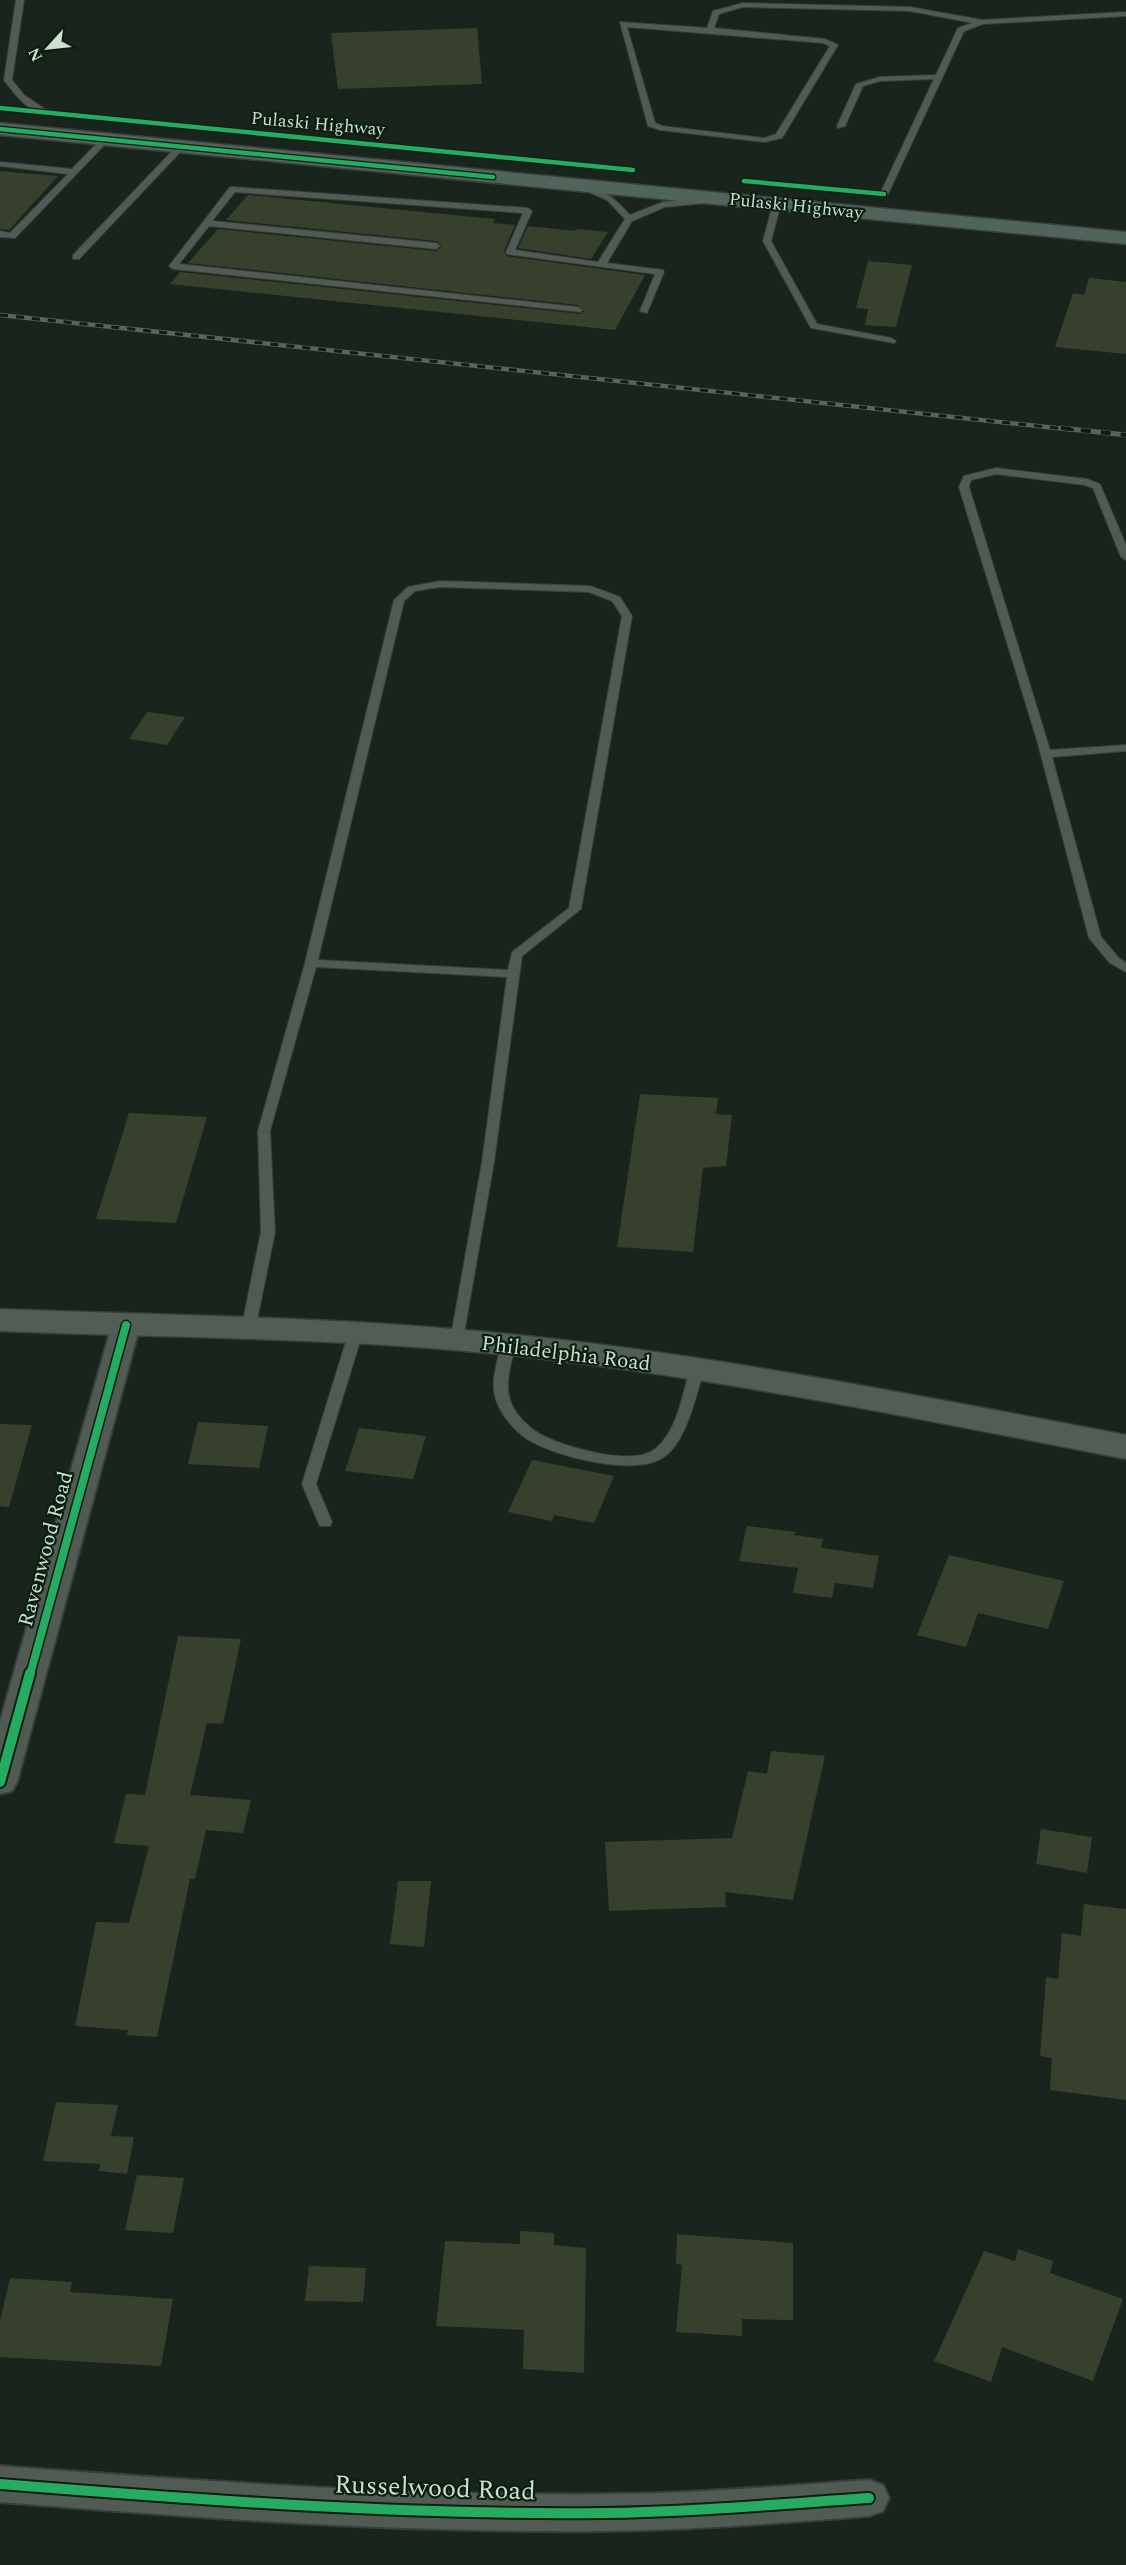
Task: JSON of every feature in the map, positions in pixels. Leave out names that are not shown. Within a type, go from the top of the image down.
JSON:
[{"type":"highway","name":"Pulaski Highway","points":[[0,108],[655,172]]},
{"type":"highway","name":"Pulaski Highway","points":[[0,129],[1126,238]]},
{"type":"highway","name":"Pulaski Highway","points":[[722,179],[907,196]]},
{"type":"main road","name":"Philadelphia Road","points":[[0,1320],[355,1335],[573,1352],[777,1381],[1126,1447]]},
{"type":"street","name":"Ravenwood Road","points":[[0,1782],[126,1325]]},
{"type":"street","name":"Russelwood Road","points":[[0,2484],[308,2506],[529,2512],[689,2511],[869,2498]]},
{"type":"lane","points":[[20,0],[4,82],[45,113]]},
{"type":"lane","points":[[710,30],[716,14],[743,5],[852,4],[910,9],[982,22],[1126,14]]},
{"type":"lane","points":[[884,194],[960,30],[982,22]]},
{"type":"lane","points":[[623,24],[710,30],[825,41],[834,45],[779,136],[765,140],[660,128],[651,124],[623,24]]},
{"type":"lane","points":[[841,126],[860,84],[880,79],[937,77]]},
{"type":"lane","points":[[0,234],[12,236],[106,140]]},
{"type":"lane","points":[[76,257],[181,147]]},
{"type":"lane","points":[[0,164],[74,172]]},
{"type":"lane","points":[[579,185],[610,198],[629,219]]},
{"type":"lane","points":[[579,310],[173,266],[233,189],[528,212],[510,252],[660,272],[644,311]]},
{"type":"lane","points":[[601,265],[629,219],[663,205],[718,199]]},
{"type":"lane","points":[[777,204],[766,241],[814,326],[891,341]]},
{"type":"lane","points":[[206,223],[436,246]]},
{"type":"lane","points":[[1126,557],[1096,486],[1087,482],[996,471],[967,478],[964,488],[1042,740],[1095,938],[1114,960],[1126,968]]},
{"type":"lane","points":[[248,1330],[268,1232],[264,1131],[311,963],[399,600],[412,589],[440,584],[590,589],[616,599],[627,616],[575,909],[516,955],[488,1162],[457,1342]]},
{"type":"lane","points":[[1046,754],[1126,748]]},
{"type":"lane","points":[[311,963],[514,974]]},
{"type":"lane","points":[[325,1522],[309,1484],[355,1335]]},
{"type":"lane","points":[[508,1346],[500,1387],[506,1407],[518,1423],[536,1438],[577,1453],[637,1462],[658,1455],[672,1439],[698,1370]]},
{"type":"building","points":[[477,28],[482,84],[338,89],[331,33]]},
{"type":"building","points":[[0,171],[58,176],[9,230],[0,229]]},
{"type":"building","points":[[248,195],[495,219],[493,223],[515,225],[504,251],[507,256],[645,275],[615,330],[170,284],[180,272],[581,314],[584,311],[578,305],[188,263],[218,229],[436,251],[442,246],[436,241],[226,220]]},
{"type":"building","points":[[528,226],[608,232],[591,259],[518,248]]},
{"type":"building","points":[[868,261],[912,265],[896,327],[865,325],[868,309],[856,308]]},
{"type":"building","points":[[1089,278],[1126,282],[1126,354],[1055,347],[1073,293],[1084,295]]},
{"type":"building","points":[[147,712],[185,717],[167,745],[129,739]]},
{"type":"building","points":[[640,1094],[718,1098],[716,1114],[732,1115],[726,1166],[703,1168],[693,1252],[617,1247]]},
{"type":"building","points":[[129,1113],[207,1117],[176,1223],[96,1219]]},
{"type":"building","points":[[198,1422],[268,1426],[259,1468],[188,1464]]},
{"type":"building","points":[[0,1424],[32,1425],[9,1507],[0,1506]]},
{"type":"building","points":[[359,1428],[426,1436],[413,1479],[345,1471]]},
{"type":"building","points":[[532,1460],[614,1476],[594,1523],[554,1515],[552,1521],[508,1512]]},
{"type":"building","points":[[747,1526],[796,1532],[794,1535],[823,1539],[821,1548],[879,1556],[873,1588],[835,1583],[832,1598],[793,1593],[798,1568],[739,1561]]},
{"type":"building","points":[[949,1555],[1064,1581],[1048,1629],[978,1613],[966,1647],[917,1635]]},
{"type":"building","points":[[178,1636],[241,1639],[223,1724],[207,1723],[190,1795],[251,1800],[243,1833],[206,1830],[195,1879],[190,1879],[157,2037],[127,2035],[128,2030],[75,2026],[96,1922],[129,1923],[149,1846],[114,1843],[126,1794],[145,1795]]},
{"type":"building","points":[[771,1751],[825,1756],[793,1900],[725,1892],[726,1907],[609,1911],[605,1842],[732,1838],[748,1771],[767,1774]]},
{"type":"building","points":[[1041,1829],[1092,1837],[1087,1873],[1036,1864]]},
{"type":"building","points":[[398,1881],[431,1881],[424,1947],[390,1944]]},
{"type":"building","points":[[1084,1904],[1126,1909],[1126,2100],[1050,2090],[1052,2058],[1040,2056],[1046,1977],[1058,1979],[1062,1933],[1081,1936]]},
{"type":"building","points":[[56,2102],[118,2105],[111,2136],[134,2137],[127,2174],[99,2171],[100,2164],[43,2161]]},
{"type":"building","points":[[137,2175],[184,2178],[173,2233],[125,2230]]},
{"type":"building","points":[[520,2231],[554,2233],[554,2245],[586,2248],[584,2373],[523,2369],[524,2330],[436,2326],[445,2241],[520,2244]]},
{"type":"building","points":[[677,2234],[793,2243],[793,2320],[742,2319],[742,2336],[676,2332],[682,2265],[676,2264]]},
{"type":"building","points":[[1018,2249],[1053,2261],[1050,2273],[1123,2299],[1093,2381],[1002,2347],[991,2382],[934,2361],[984,2251],[1015,2261]]},
{"type":"building","points":[[309,2266],[366,2268],[363,2302],[305,2301]]},
{"type":"building","points":[[10,2278],[72,2282],[70,2292],[173,2299],[161,2366],[0,2357],[0,2321]]},
{"type":"railway","points":[[0,315],[1075,430]]},
{"type":"railway","points":[[1061,428],[1126,435]]},
{"type":"cycle path","points":[[0,108],[633,170]]},
{"type":"cycle path","points":[[0,129],[493,177]]},
{"type":"cycle path","points":[[744,181],[884,194]]},
{"type":"cycle path","points":[[0,1782],[126,1325]]},
{"type":"cycle path","points":[[0,2484],[258,2503],[516,2513],[688,2511],[869,2498]]}]
